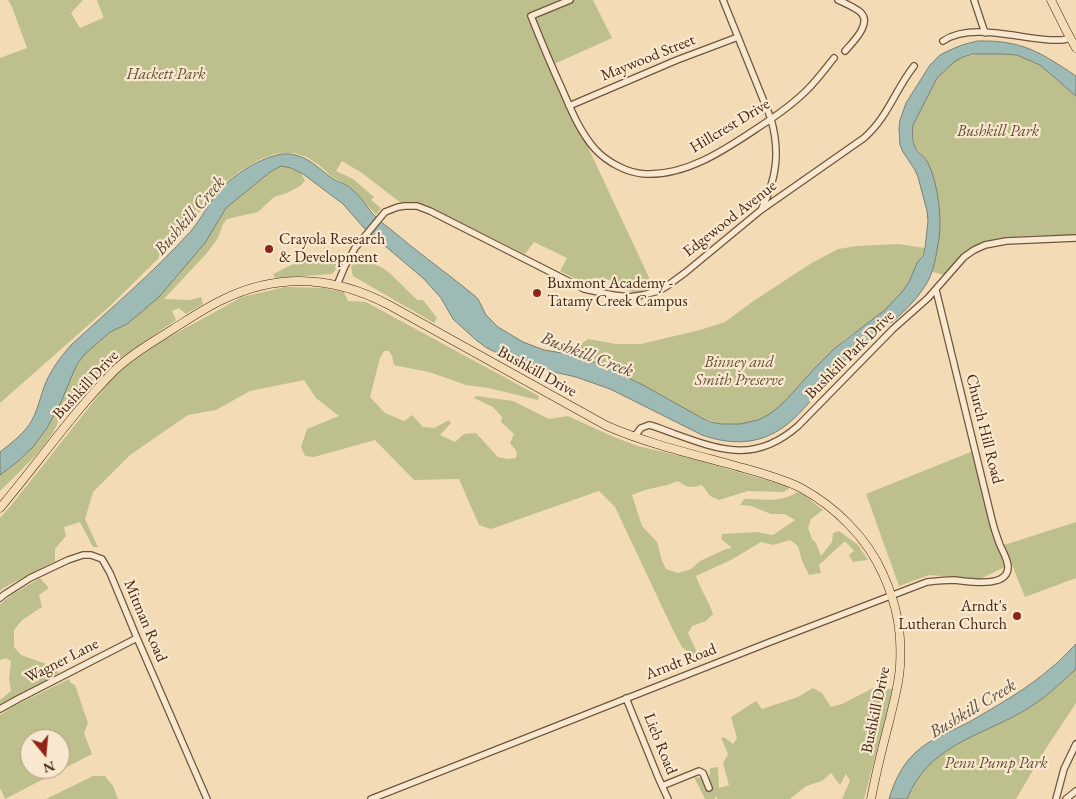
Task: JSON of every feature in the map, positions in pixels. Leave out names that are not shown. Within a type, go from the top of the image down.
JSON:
[{"type":"main road","points":[[1052,0],[1076,48]]},
{"type":"main road","name":"Bushkill Drive","points":[[0,508],[115,370],[134,355],[214,304],[248,289],[272,283],[294,281],[338,285],[362,292],[380,300],[606,426],[634,437],[788,482],[810,494],[842,517],[864,542],[879,565],[892,596],[899,621],[901,640],[899,684],[871,799]]},
{"type":"street","name":"Hillcrest Drive","points":[[570,0],[531,16],[569,106],[595,148],[608,160],[622,168],[643,174],[662,173],[680,169],[716,154],[771,119],[807,90],[834,58]]},
{"type":"street","points":[[723,0],[771,119],[777,145],[776,166],[771,189],[761,210]]},
{"type":"street","points":[[838,0],[859,11],[864,16],[862,29],[845,51]]},
{"type":"street","points":[[974,0],[985,33]]},
{"type":"street","points":[[944,41],[963,33],[985,33],[1046,40],[1070,38]]},
{"type":"street","name":"Maywood Street","points":[[569,106],[677,60],[738,37]]},
{"type":"street","name":"Edgewood Avenue","points":[[338,285],[348,259],[359,243],[386,212],[398,207],[417,206],[584,288],[613,296],[643,295],[654,292],[667,286],[761,210],[875,129],[914,66]]},
{"type":"street","name":"Bushkill Park Drive","points":[[634,437],[642,428],[649,425],[710,447],[725,450],[755,449],[779,440],[798,426],[893,329],[936,290],[964,257],[974,250],[985,245],[1006,241],[1076,238]]},
{"type":"street","name":"Church Hill Road","points":[[936,290],[996,536],[1007,562],[1008,569],[1006,574]]},
{"type":"street","name":"Mitman Road","points":[[0,598],[30,578],[68,560],[84,555],[91,555],[102,559],[207,799]]},
{"type":"street","name":"Arndt Road","points":[[371,799],[927,582],[956,580],[988,582],[997,580],[1006,574]]},
{"type":"street","name":"Wagner Lane","points":[[0,709],[137,638]]},
{"type":"street","name":"Lieb Road","points":[[626,698],[668,799]]},
{"type":"street","points":[[1056,799],[1064,769],[1076,744]]},
{"type":"street","points":[[662,786],[699,771],[702,773],[709,788]]},
{"type":"street","points":[[1066,799],[1076,791]]},
{"type":"green space","name":"Hackett Park","points":[[8,0],[83,0],[71,13],[80,28],[103,18],[97,0],[593,0],[612,38],[550,66],[653,286],[648,290],[633,293],[610,280],[594,278],[582,282],[560,271],[567,258],[534,242],[525,254],[426,205],[401,203],[362,173],[342,161],[336,171],[353,179],[374,197],[371,200],[381,208],[376,215],[353,189],[332,177],[307,157],[294,153],[274,154],[240,171],[225,183],[166,251],[110,306],[0,403],[0,58],[27,48]]},
{"type":"green space","name":"Bushkill Park","points":[[985,53],[1017,55],[1040,65],[1076,96],[1076,235],[1023,236],[983,243],[965,253],[945,275],[932,272],[940,227],[936,190],[927,162],[915,147],[913,125],[937,78],[954,61],[963,57]]},
{"type":"green space","points":[[281,166],[301,173],[305,181],[287,193],[274,197],[258,212],[227,219],[218,238],[207,253],[164,299],[190,300],[201,297],[203,304],[186,314],[179,308],[172,311],[176,320],[117,361],[93,382],[68,413],[59,419],[50,437],[42,447],[0,491],[0,475],[33,447],[47,428],[78,363],[85,354],[110,332],[127,324],[159,297],[205,243],[226,208],[270,172]]},
{"type":"green space","name":"Binney and Smith Preserve","points":[[898,244],[925,248],[903,292],[882,313],[842,342],[778,408],[753,422],[737,425],[705,418],[626,377],[568,354],[588,339],[616,344],[641,344],[725,322],[810,264],[838,249]]},
{"type":"green space","points":[[304,259],[334,262],[339,266],[332,274],[275,278],[273,274]]},
{"type":"green space","points":[[355,261],[376,265],[384,269],[418,300],[423,300],[437,318],[434,323],[353,276],[351,267]]},
{"type":"green space","points":[[285,287],[323,288],[344,292],[348,301],[366,302],[539,396],[538,400],[488,388],[466,385],[429,372],[394,365],[389,351],[384,351],[380,358],[370,397],[385,413],[404,421],[412,415],[423,427],[434,428],[449,420],[451,423],[440,435],[455,442],[464,434],[476,433],[498,457],[516,458],[517,452],[510,443],[514,434],[501,422],[502,417],[493,407],[474,398],[476,396],[513,401],[549,419],[568,416],[638,446],[693,459],[787,486],[789,489],[783,492],[748,491],[719,500],[710,496],[702,485],[689,487],[678,481],[632,495],[642,526],[657,542],[666,569],[678,573],[691,569],[700,561],[732,548],[721,539],[722,534],[756,532],[773,535],[795,520],[785,514],[771,514],[751,506],[740,505],[744,499],[778,499],[797,492],[803,494],[823,510],[811,519],[808,528],[821,556],[832,542],[833,533],[839,531],[858,545],[868,560],[853,562],[849,555],[854,551],[845,541],[819,565],[821,573],[809,575],[802,561],[798,546],[790,540],[773,545],[761,542],[731,560],[696,576],[713,614],[706,621],[692,626],[688,633],[701,661],[694,663],[689,653],[682,647],[673,630],[615,507],[599,491],[491,529],[479,525],[459,479],[414,480],[375,440],[314,457],[305,456],[301,447],[307,429],[339,416],[316,398],[304,380],[250,391],[216,410],[188,415],[130,455],[93,492],[85,519],[98,547],[93,547],[80,522],[64,527],[66,536],[55,549],[55,561],[0,591],[0,518],[117,372],[160,342],[242,297]]},
{"type":"green space","points":[[973,451],[992,531],[1005,567],[980,579],[929,575],[899,586],[866,494]]},
{"type":"green space","points":[[1076,522],[1076,578],[1025,597],[1004,545]]},
{"type":"green space","points":[[40,578],[49,588],[39,595],[42,607],[22,620],[14,630],[14,647],[21,655],[49,665],[59,673],[0,706],[0,700],[11,691],[9,679],[11,661],[6,658],[0,660],[0,604]]},
{"type":"green space","name":"Penn Pump Park","points":[[1076,669],[1076,703],[1016,799],[907,799],[916,781],[941,755],[956,745],[1030,707],[1051,692]]},
{"type":"green space","points":[[69,679],[75,685],[88,723],[84,733],[92,754],[70,765],[70,729],[20,729],[20,779],[44,779],[5,799],[0,788],[0,715],[14,706]]},
{"type":"green space","points":[[813,688],[822,693],[831,707],[842,704],[873,688],[893,689],[864,799],[842,799],[850,781],[846,774],[840,785],[831,773],[822,781],[806,786],[790,799],[717,799],[717,796],[714,799],[705,799],[694,777],[709,779],[710,768],[718,767],[719,788],[729,785],[723,763],[728,754],[721,738],[724,737],[733,744],[737,738],[731,717],[756,701],[762,709],[798,697]]},
{"type":"green space","points":[[93,776],[105,776],[113,786],[118,799],[46,799]]},
{"type":"water","points":[[978,41],[1019,45],[1052,60],[1076,76],[1076,96],[1040,65],[1017,55],[973,54],[954,62],[937,78],[913,125],[915,147],[929,165],[937,191],[940,211],[939,239],[931,275],[908,308],[844,361],[799,414],[789,423],[765,437],[733,442],[702,435],[610,389],[576,377],[519,364],[487,348],[453,319],[441,298],[424,279],[364,228],[343,204],[303,174],[291,168],[281,166],[270,172],[226,208],[205,243],[159,297],[127,324],[110,332],[85,354],[78,363],[47,428],[33,447],[0,475],[0,452],[29,425],[35,415],[48,377],[70,346],[177,246],[191,231],[221,188],[254,164],[269,157],[284,154],[306,159],[333,179],[351,188],[382,223],[475,296],[486,315],[498,327],[523,342],[544,350],[568,354],[597,363],[643,385],[711,422],[740,424],[758,420],[768,415],[785,401],[834,349],[885,310],[909,282],[917,263],[923,256],[928,221],[918,177],[900,145],[900,120],[906,103],[930,65],[940,55],[950,50]]},
{"type":"water","points":[[1076,644],[1076,669],[1050,692],[1022,712],[956,745],[941,755],[916,781],[907,799],[889,799],[902,768],[921,748],[1022,690],[1042,676]]},
{"type":"place","name":"Crayola Research & Development","points":[[269,249]]},
{"type":"place","name":"Buxmont Academy - Tatamy Creek Campus","points":[[537,293]]},
{"type":"place","name":"Arndt's Lutheran Church","points":[[1017,616]]},
{"type":"water label","name":"Bushkill Creek","points":[[190,216]]},
{"type":"water label","name":"Bushkill Creek","points":[[587,355]]},
{"type":"water label","name":"Bushkill Creek","points":[[973,709]]}]
